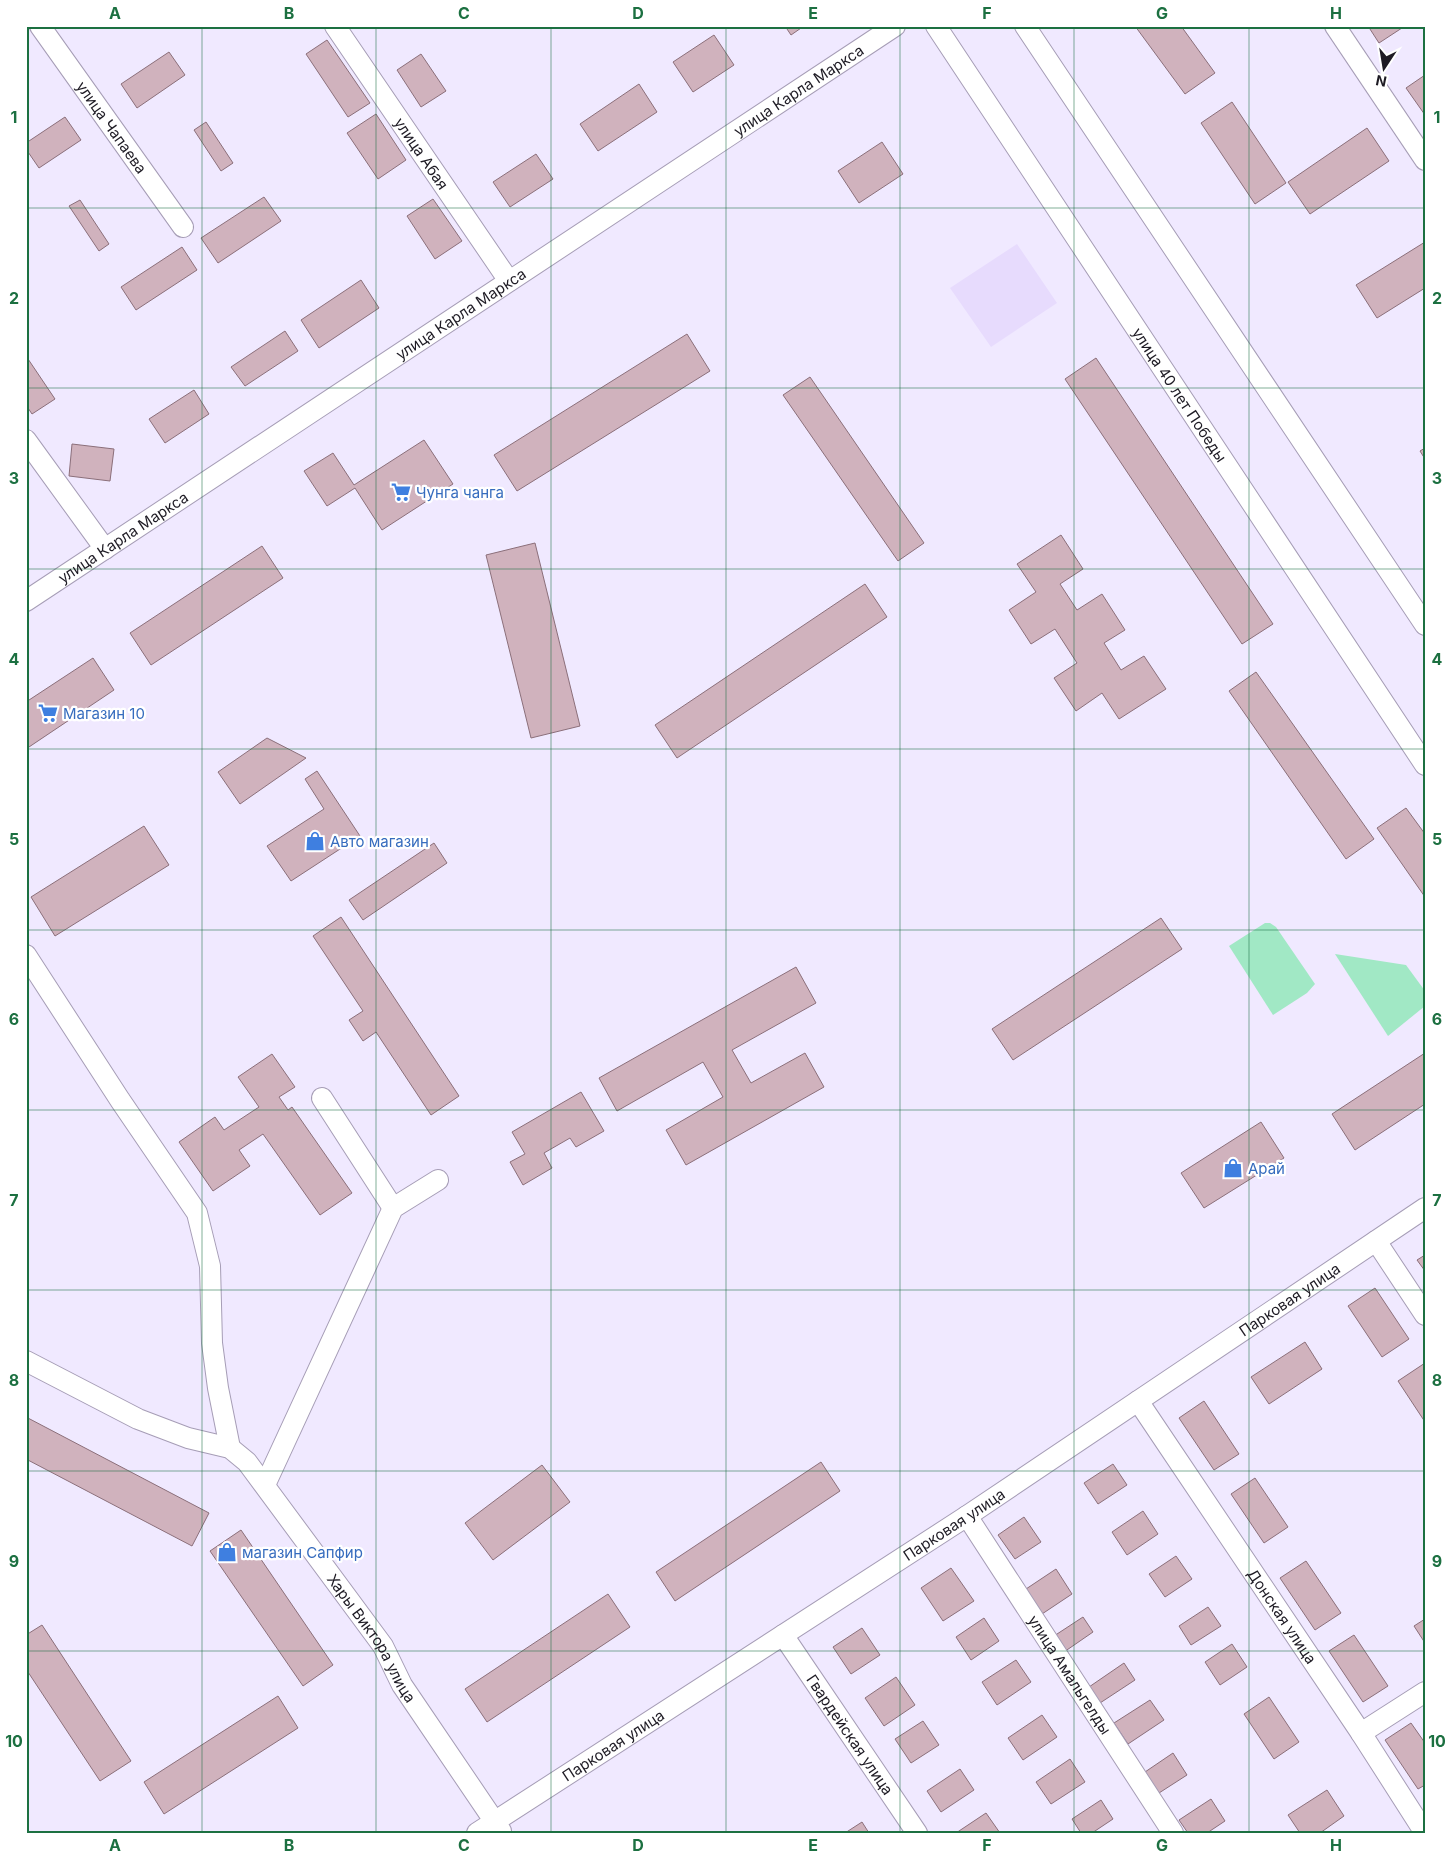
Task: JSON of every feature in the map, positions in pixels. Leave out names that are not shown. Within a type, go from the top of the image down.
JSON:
[{"type":"street","name":"улица Чапаева","points":[[40,26],[182,227]]},
{"type":"street","name":"улица Абая","points":[[335,26],[508,281]]},
{"type":"street","name":"улица Карла Маркса","points":[[26,601],[895,26]]},
{"type":"street","name":"улица 40 лет Победы","points":[[936,26],[1425,764]]},
{"type":"street","points":[[1025,26],[1425,625]]},
{"type":"street","points":[[1334,26],[1425,160]]},
{"type":"street","points":[[26,440],[105,549]]},
{"type":"street","points":[[26,955],[120,1100],[197,1213],[210,1266],[212,1342],[218,1388],[230,1448]]},
{"type":"street","points":[[322,1098],[393,1208]]},
{"type":"street","points":[[265,1485],[393,1208],[438,1180]]},
{"type":"street","name":"Парковая улица","points":[[478,1833],[499,1827],[784,1635],[967,1516],[1425,1208]]},
{"type":"street","points":[[1376,1241],[1425,1315]]},
{"type":"street","name":"Хары Виктора улица","points":[[26,1361],[138,1419],[188,1438],[230,1448],[248,1462],[383,1646],[402,1685],[499,1827]]},
{"type":"street","name":"Донская улица","points":[[1138,1401],[1425,1833]]},
{"type":"street","name":"улица Амальгелды","points":[[967,1516],[1173,1833]]},
{"type":"street","name":"Гвардейская улица","points":[[784,1635],[917,1833]]},
{"type":"street","points":[[1360,1733],[1425,1692]]},
{"type":"shaded area","points":[[1017,244],[1057,303],[991,347],[950,288]]},
{"type":"green space","points":[[1265,923],[1270,923],[1276,927],[1315,984],[1307,993],[1273,1015],[1229,946]]},
{"type":"green space","points":[[1335,954],[1406,965],[1425,991],[1425,1006],[1388,1036]]},
{"type":"building","points":[[785,26],[804,26],[791,35]]},
{"type":"building","points":[[1135,26],[1181,26],[1215,73],[1185,94]]},
{"type":"building","points":[[1368,26],[1405,26],[1379,43]]},
{"type":"building","points":[[714,35],[734,65],[693,92],[673,62]]},
{"type":"building","points":[[327,40],[370,103],[348,117],[306,54]]},
{"type":"building","points":[[169,52],[185,75],[137,108],[121,84]]},
{"type":"building","points":[[421,54],[446,91],[421,107],[397,70]]},
{"type":"building","points":[[1425,75],[1425,115],[1406,88]]},
{"type":"building","points":[[639,84],[657,112],[598,151],[580,124]]},
{"type":"building","points":[[1232,102],[1286,183],[1255,204],[1201,123]]},
{"type":"building","points":[[376,114],[406,160],[378,179],[347,133]]},
{"type":"building","points":[[65,117],[81,140],[39,168],[26,149],[26,143]]},
{"type":"building","points":[[206,122],[233,163],[221,171],[194,130]]},
{"type":"building","points":[[1367,128],[1389,161],[1310,214],[1288,182]]},
{"type":"building","points":[[882,142],[903,174],[859,203],[838,171]]},
{"type":"building","points":[[536,154],[553,179],[510,207],[493,182]]},
{"type":"building","points":[[264,197],[281,221],[218,263],[201,238]]},
{"type":"building","points":[[433,199],[462,241],[435,259],[407,216]]},
{"type":"building","points":[[80,200],[109,244],[99,251],[69,206]]},
{"type":"building","points":[[1425,242],[1425,288],[1377,318],[1356,285]]},
{"type":"building","points":[[182,247],[197,270],[136,310],[121,287]]},
{"type":"building","points":[[361,280],[379,308],[319,348],[301,320]]},
{"type":"building","points":[[285,331],[298,351],[245,386],[231,367]]},
{"type":"building","points":[[687,334],[710,371],[517,491],[494,455]]},
{"type":"building","points":[[26,356],[55,399],[32,414],[26,405]]},
{"type":"building","points":[[1096,358],[1273,624],[1242,644],[1065,379]]},
{"type":"building","points":[[810,377],[924,543],[898,561],[783,395]]},
{"type":"building","points":[[194,390],[209,414],[165,443],[149,419]]},
{"type":"building","points":[[424,440],[453,484],[382,530],[355,488],[327,506],[304,471],[333,453],[354,485]]},
{"type":"building","points":[[72,444],[114,449],[110,481],[69,476]]},
{"type":"building","points":[[1425,448],[1425,459],[1420,451]]},
{"type":"building","points":[[1061,535],[1083,569],[1060,584],[1077,610],[1102,594],[1125,630],[1104,643],[1121,670],[1144,656],[1166,689],[1119,719],[1102,693],[1076,711],[1054,678],[1077,663],[1055,629],[1031,644],[1009,610],[1036,592],[1017,564]]},
{"type":"building","points":[[535,543],[580,726],[531,738],[486,555]]},
{"type":"building","points":[[262,546],[283,578],[151,665],[130,633]]},
{"type":"building","points":[[865,584],[887,617],[677,758],[655,725]]},
{"type":"building","points":[[93,658],[114,690],[26,749],[26,702]]},
{"type":"building","points":[[1256,672],[1374,839],[1346,859],[1229,691]]},
{"type":"building","points":[[267,738],[306,758],[240,804],[218,772]]},
{"type":"building","points":[[317,771],[360,836],[291,881],[267,846],[324,809],[305,779]]},
{"type":"building","points":[[1406,808],[1425,834],[1425,897],[1377,828]]},
{"type":"building","points":[[144,826],[169,865],[55,936],[31,897]]},
{"type":"building","points":[[434,843],[447,863],[363,920],[349,900]]},
{"type":"building","points":[[341,917],[459,1096],[431,1115],[376,1032],[363,1041],[349,1020],[363,1011],[313,936]]},
{"type":"building","points":[[1161,918],[1182,949],[1013,1060],[992,1029]]},
{"type":"building","points":[[796,967],[816,1003],[732,1050],[751,1083],[805,1053],[824,1087],[686,1165],[666,1130],[723,1097],[703,1062],[617,1111],[599,1078]]},
{"type":"building","points":[[1425,1053],[1425,1104],[1355,1150],[1332,1114]]},
{"type":"building","points":[[272,1054],[295,1087],[279,1097],[288,1110],[292,1107],[352,1193],[320,1215],[263,1134],[239,1150],[250,1166],[213,1191],[179,1142],[215,1117],[224,1130],[259,1107],[238,1077]]},
{"type":"building","points":[[581,1092],[604,1131],[576,1147],[570,1138],[544,1153],[552,1168],[523,1185],[510,1162],[525,1154],[512,1132]]},
{"type":"building","points":[[1261,1122],[1284,1158],[1204,1208],[1181,1173]]},
{"type":"building","points":[[1425,1255],[1425,1271],[1417,1260]]},
{"type":"building","points":[[1375,1288],[1409,1339],[1382,1357],[1348,1306]]},
{"type":"building","points":[[1305,1342],[1322,1369],[1269,1404],[1251,1377]]},
{"type":"building","points":[[1425,1363],[1425,1422],[1398,1381]]},
{"type":"building","points":[[1204,1401],[1239,1454],[1214,1470],[1179,1418]]},
{"type":"building","points":[[26,1417],[209,1513],[192,1546],[26,1459]]},
{"type":"building","points":[[821,1462],[840,1491],[675,1601],[656,1572]]},
{"type":"building","points":[[1113,1464],[1127,1485],[1098,1504],[1084,1483]]},
{"type":"building","points":[[542,1465],[570,1502],[493,1560],[465,1523]]},
{"type":"building","points":[[1255,1478],[1288,1527],[1264,1543],[1231,1494]]},
{"type":"building","points":[[1143,1511],[1158,1534],[1127,1555],[1112,1532]]},
{"type":"building","points":[[1024,1517],[1041,1542],[1015,1559],[998,1535]]},
{"type":"building","points":[[241,1530],[333,1665],[303,1686],[210,1551]]},
{"type":"building","points":[[1176,1556],[1192,1579],[1165,1597],[1149,1574]]},
{"type":"building","points":[[1306,1561],[1341,1613],[1315,1630],[1280,1578]]},
{"type":"building","points":[[951,1568],[974,1601],[943,1621],[921,1588]]},
{"type":"building","points":[[1056,1569],[1072,1594],[1042,1614],[1026,1589]]},
{"type":"building","points":[[608,1594],[630,1627],[487,1722],[465,1689]]},
{"type":"building","points":[[1208,1607],[1221,1626],[1191,1645],[1179,1626]]},
{"type":"building","points":[[1083,1617],[1093,1632],[1064,1652],[1054,1636]]},
{"type":"building","points":[[984,1618],[999,1641],[971,1660],[956,1637]]},
{"type":"building","points":[[1425,1619],[1425,1643],[1414,1626]]},
{"type":"building","points":[[42,1625],[131,1761],[100,1781],[26,1669],[26,1635]]},
{"type":"building","points":[[862,1628],[880,1655],[851,1674],[833,1647]]},
{"type":"building","points":[[1354,1635],[1388,1686],[1363,1702],[1329,1651]]},
{"type":"building","points":[[1232,1644],[1247,1667],[1220,1685],[1205,1662]]},
{"type":"building","points":[[1016,1660],[1031,1682],[997,1705],[982,1682]]},
{"type":"building","points":[[1124,1663],[1135,1680],[1100,1703],[1089,1687]]},
{"type":"building","points":[[896,1677],[915,1705],[884,1726],[865,1698]]},
{"type":"building","points":[[278,1696],[298,1728],[164,1814],[144,1782]]},
{"type":"building","points":[[1269,1697],[1299,1742],[1274,1759],[1244,1714]]},
{"type":"building","points":[[1150,1700],[1164,1720],[1128,1744],[1114,1723]]},
{"type":"building","points":[[1042,1715],[1057,1737],[1023,1760],[1008,1738]]},
{"type":"building","points":[[923,1721],[939,1745],[911,1763],[895,1739]]},
{"type":"building","points":[[1411,1723],[1425,1743],[1425,1785],[1418,1789],[1385,1740]]},
{"type":"building","points":[[1173,1753],[1187,1775],[1159,1793],[1145,1772]]},
{"type":"building","points":[[1070,1759],[1085,1782],[1051,1804],[1036,1782]]},
{"type":"building","points":[[960,1769],[974,1790],[941,1812],[927,1791]]},
{"type":"building","points":[[1327,1790],[1344,1816],[1320,1833],[1300,1833],[1288,1815]]},
{"type":"building","points":[[1211,1799],[1225,1821],[1207,1833],[1188,1833],[1179,1820]]},
{"type":"building","points":[[1101,1800],[1113,1819],[1092,1833],[1081,1833],[1072,1819]]},
{"type":"building","points":[[986,1813],[1000,1833],[956,1833]]},
{"type":"building","points":[[862,1822],[869,1833],[845,1833]]},
{"type":"place","name":"Чунга чанга","points":[[401,492]]},
{"type":"place","name":"Магазин 10","points":[[48,713]]},
{"type":"place","name":"Авто магазин","points":[[315,841]]},
{"type":"place","name":"Арай","points":[[1233,1168]]},
{"type":"place","name":"магазин Сапфир","points":[[227,1552]]}]
